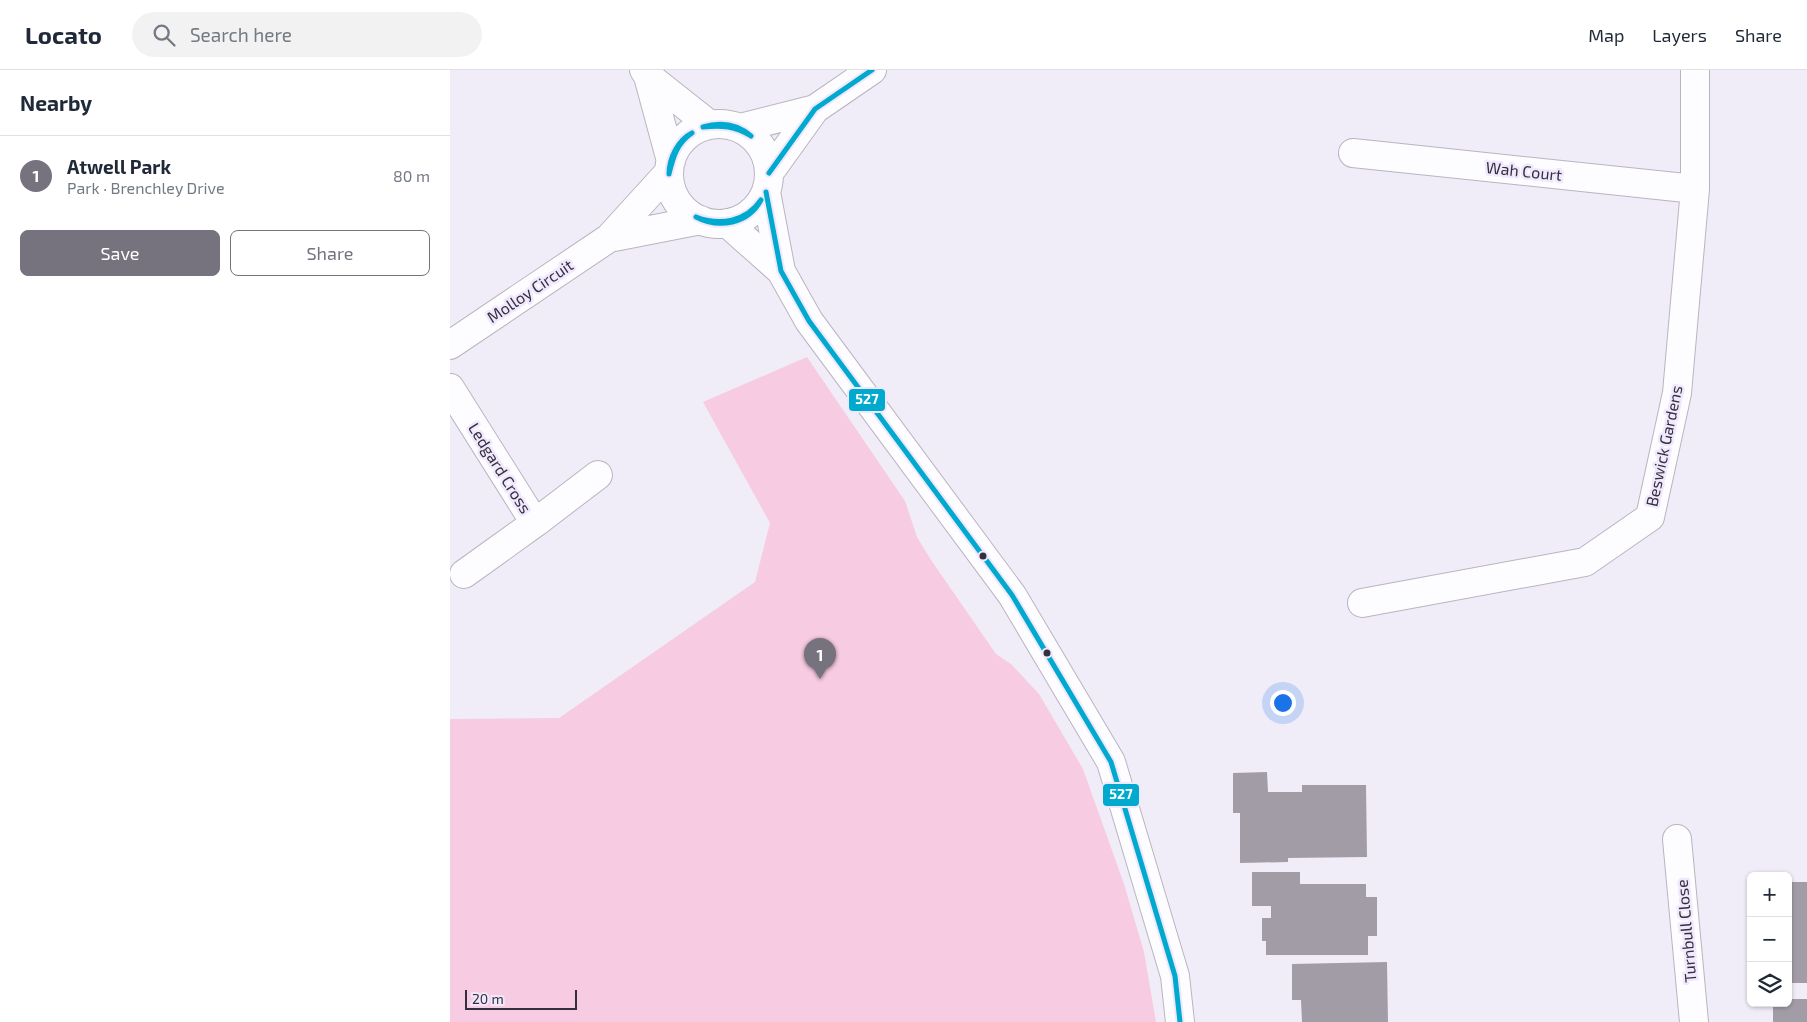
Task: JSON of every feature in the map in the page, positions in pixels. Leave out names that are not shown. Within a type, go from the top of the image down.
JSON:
[{"type":"street","points":[[740,128],[815,109],[872,70]]},
{"type":"street","name":"Beswick Gardens","points":[[1362,603],[1586,562],[1650,517],[1677,394],[1695,189],[1695,70]]},
{"type":"street","points":[[646,73],[710,125]]},
{"type":"street","points":[[646,73],[670,166],[671,187],[677,202],[688,213],[714,222],[781,271]]},
{"type":"street","points":[[714,222],[740,220],[751,213],[760,203],[768,182],[815,109]]},
{"type":"street","points":[[670,166],[676,148],[685,137],[697,129],[710,125],[725,124],[740,128],[762,146],[767,159],[768,182],[781,271],[809,321],[1012,595],[1111,762],[1175,976],[1180,1022]]},
{"type":"street","name":"Wah Court","points":[[1353,153],[1695,189]]},
{"type":"street","name":"Molloy Circuit","points":[[450,345],[609,238],[670,166]]},
{"type":"street","name":"Molloy Circuit","points":[[609,238],[714,222]]},
{"type":"street","name":"Ledgard Cross","points":[[450,388],[535,523]]},
{"type":"street","name":"Ledgard Cross","points":[[464,574],[598,475]]},
{"type":"street","name":"Turnbull Close","points":[[1677,839],[1694,1022]]},
{"type":"shaded area","points":[[807,357],[905,501],[917,537],[931,560],[996,654],[1011,664],[1039,694],[1083,769],[1124,884],[1144,952],[1156,1022],[450,1022],[450,719],[559,718],[755,582],[770,523],[703,402]]},
{"type":"building","points":[[1267,772],[1268,792],[1302,792],[1302,785],[1366,785],[1367,857],[1288,858],[1288,862],[1240,863],[1240,813],[1233,813],[1233,773]]},
{"type":"building","points":[[1252,872],[1300,872],[1300,884],[1366,884],[1366,897],[1377,897],[1377,936],[1368,936],[1368,955],[1266,955],[1266,941],[1262,941],[1262,918],[1271,918],[1271,906],[1252,906]]},
{"type":"building","points":[[1792,882],[1807,882],[1807,983],[1792,983]]},
{"type":"building","points":[[1387,962],[1388,1022],[1302,1022],[1301,1000],[1292,1000],[1292,964]]},
{"type":"building","points":[[1792,999],[1807,999],[1807,1022],[1773,1022],[1773,1007],[1792,1007]]},
{"type":"transit line","name":"527","points":[[769,173],[815,109],[872,70]]},
{"type":"transit line","name":"527","points":[[703,127],[728,125],[740,129],[751,136]]},
{"type":"transit line","name":"527","points":[[703,127],[728,127],[751,136]]},
{"type":"transit line","name":"527","points":[[669,174],[675,150],[682,140],[692,133]]},
{"type":"transit line","name":"527","points":[[669,174],[676,151],[692,133]]},
{"type":"transit line","name":"527","points":[[766,192],[781,271],[809,321],[1012,595],[1111,762],[1175,976],[1180,1022]]},
{"type":"transit line","name":"527","points":[[696,217],[714,221],[732,220],[748,213],[761,200]]},
{"type":"transit line","name":"527","points":[[696,217],[714,223],[732,222],[749,214],[761,200]]},
{"type":"place","name":"Atwell Park","points":[[820,679]]}]
